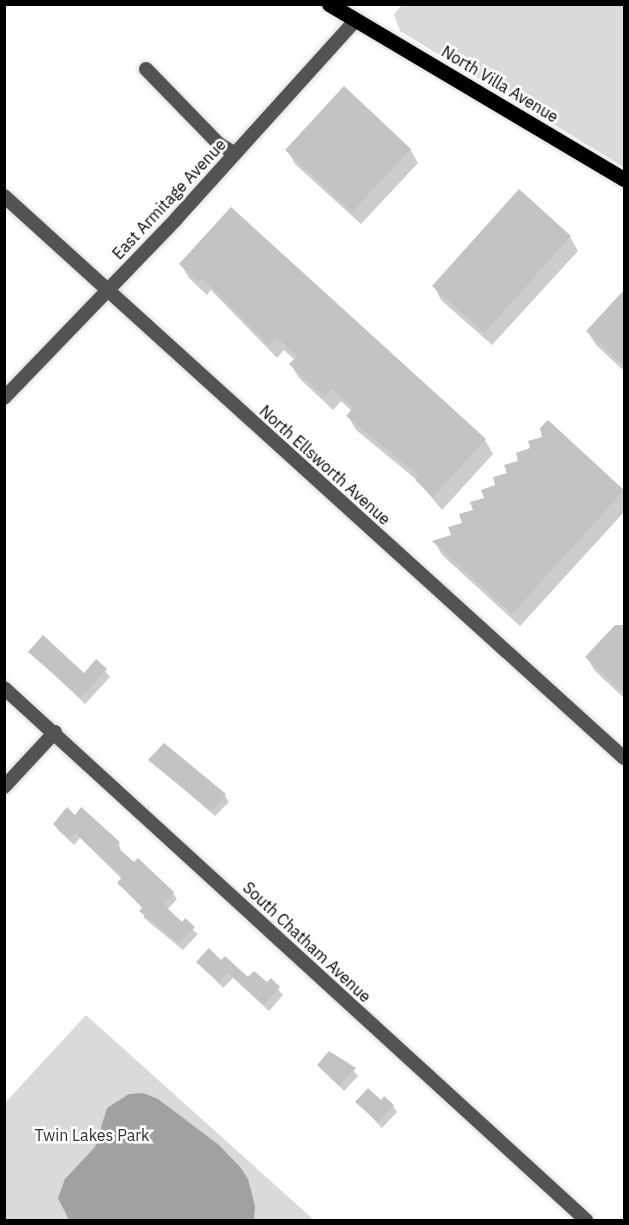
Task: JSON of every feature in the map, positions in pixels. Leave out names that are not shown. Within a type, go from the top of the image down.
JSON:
[{"type":"main road","name":"North Villa Avenue","points":[[329,4],[624,179]]},
{"type":"street","name":"East Armitage Avenue","points":[[4,398],[356,20]]},
{"type":"street","points":[[146,69],[219,144],[234,153]]},
{"type":"street","name":"North Ellsworth Avenue","points":[[4,196],[624,758]]},
{"type":"street","name":"South Chatham Avenue","points":[[4,688],[55,732],[586,1221]]},
{"type":"street","points":[[4,787],[55,732]]},
{"type":"green space","points":[[403,4],[624,5],[624,167],[400,31],[394,14]]},
{"type":"green space","name":"Twin Lakes Park","points":[[86,1015],[314,1220],[5,1220],[4,1104]]},
{"type":"shaded area","points":[[143,1093],[158,1099],[219,1145],[240,1167],[248,1179],[255,1206],[254,1220],[69,1220],[58,1198],[65,1179],[95,1147],[107,1108],[129,1094]]},
{"type":"building","points":[[344,86],[411,149],[352,212],[285,150]]},
{"type":"building","points":[[519,189],[571,236],[484,333],[432,286]]},
{"type":"building","points":[[231,207],[486,439],[433,497],[415,480],[419,476],[346,416],[353,408],[332,388],[325,397],[289,364],[297,356],[276,337],[269,345],[202,278],[198,282],[179,264]]},
{"type":"building","points":[[624,290],[624,366],[586,331]]},
{"type":"building","points":[[548,420],[624,490],[512,614],[432,541],[451,535],[448,527],[462,523],[459,514],[473,510],[470,502],[484,498],[481,490],[495,485],[493,477],[507,473],[504,465],[518,461],[516,453],[530,448],[528,441],[542,437],[540,428]]},
{"type":"building","points":[[615,625],[624,625],[624,693],[585,657]]},
{"type":"building","points":[[43,635],[84,673],[96,659],[107,669],[81,698],[28,652]]},
{"type":"building","points":[[164,743],[226,794],[211,811],[148,760]]},
{"type":"building","points":[[67,807],[75,815],[81,807],[120,842],[116,846],[134,862],[138,858],[174,892],[163,904],[182,922],[185,918],[195,927],[179,944],[139,911],[143,907],[117,883],[122,877],[109,864],[76,833],[70,839],[53,824]]},
{"type":"building","points":[[209,948],[221,960],[225,956],[248,977],[254,971],[267,982],[271,978],[280,987],[264,1005],[228,972],[219,983],[196,962]]},
{"type":"building","points":[[329,1051],[356,1068],[339,1086],[317,1065]]},
{"type":"building","points":[[368,1088],[381,1100],[384,1096],[394,1105],[378,1122],[355,1102]]}]
